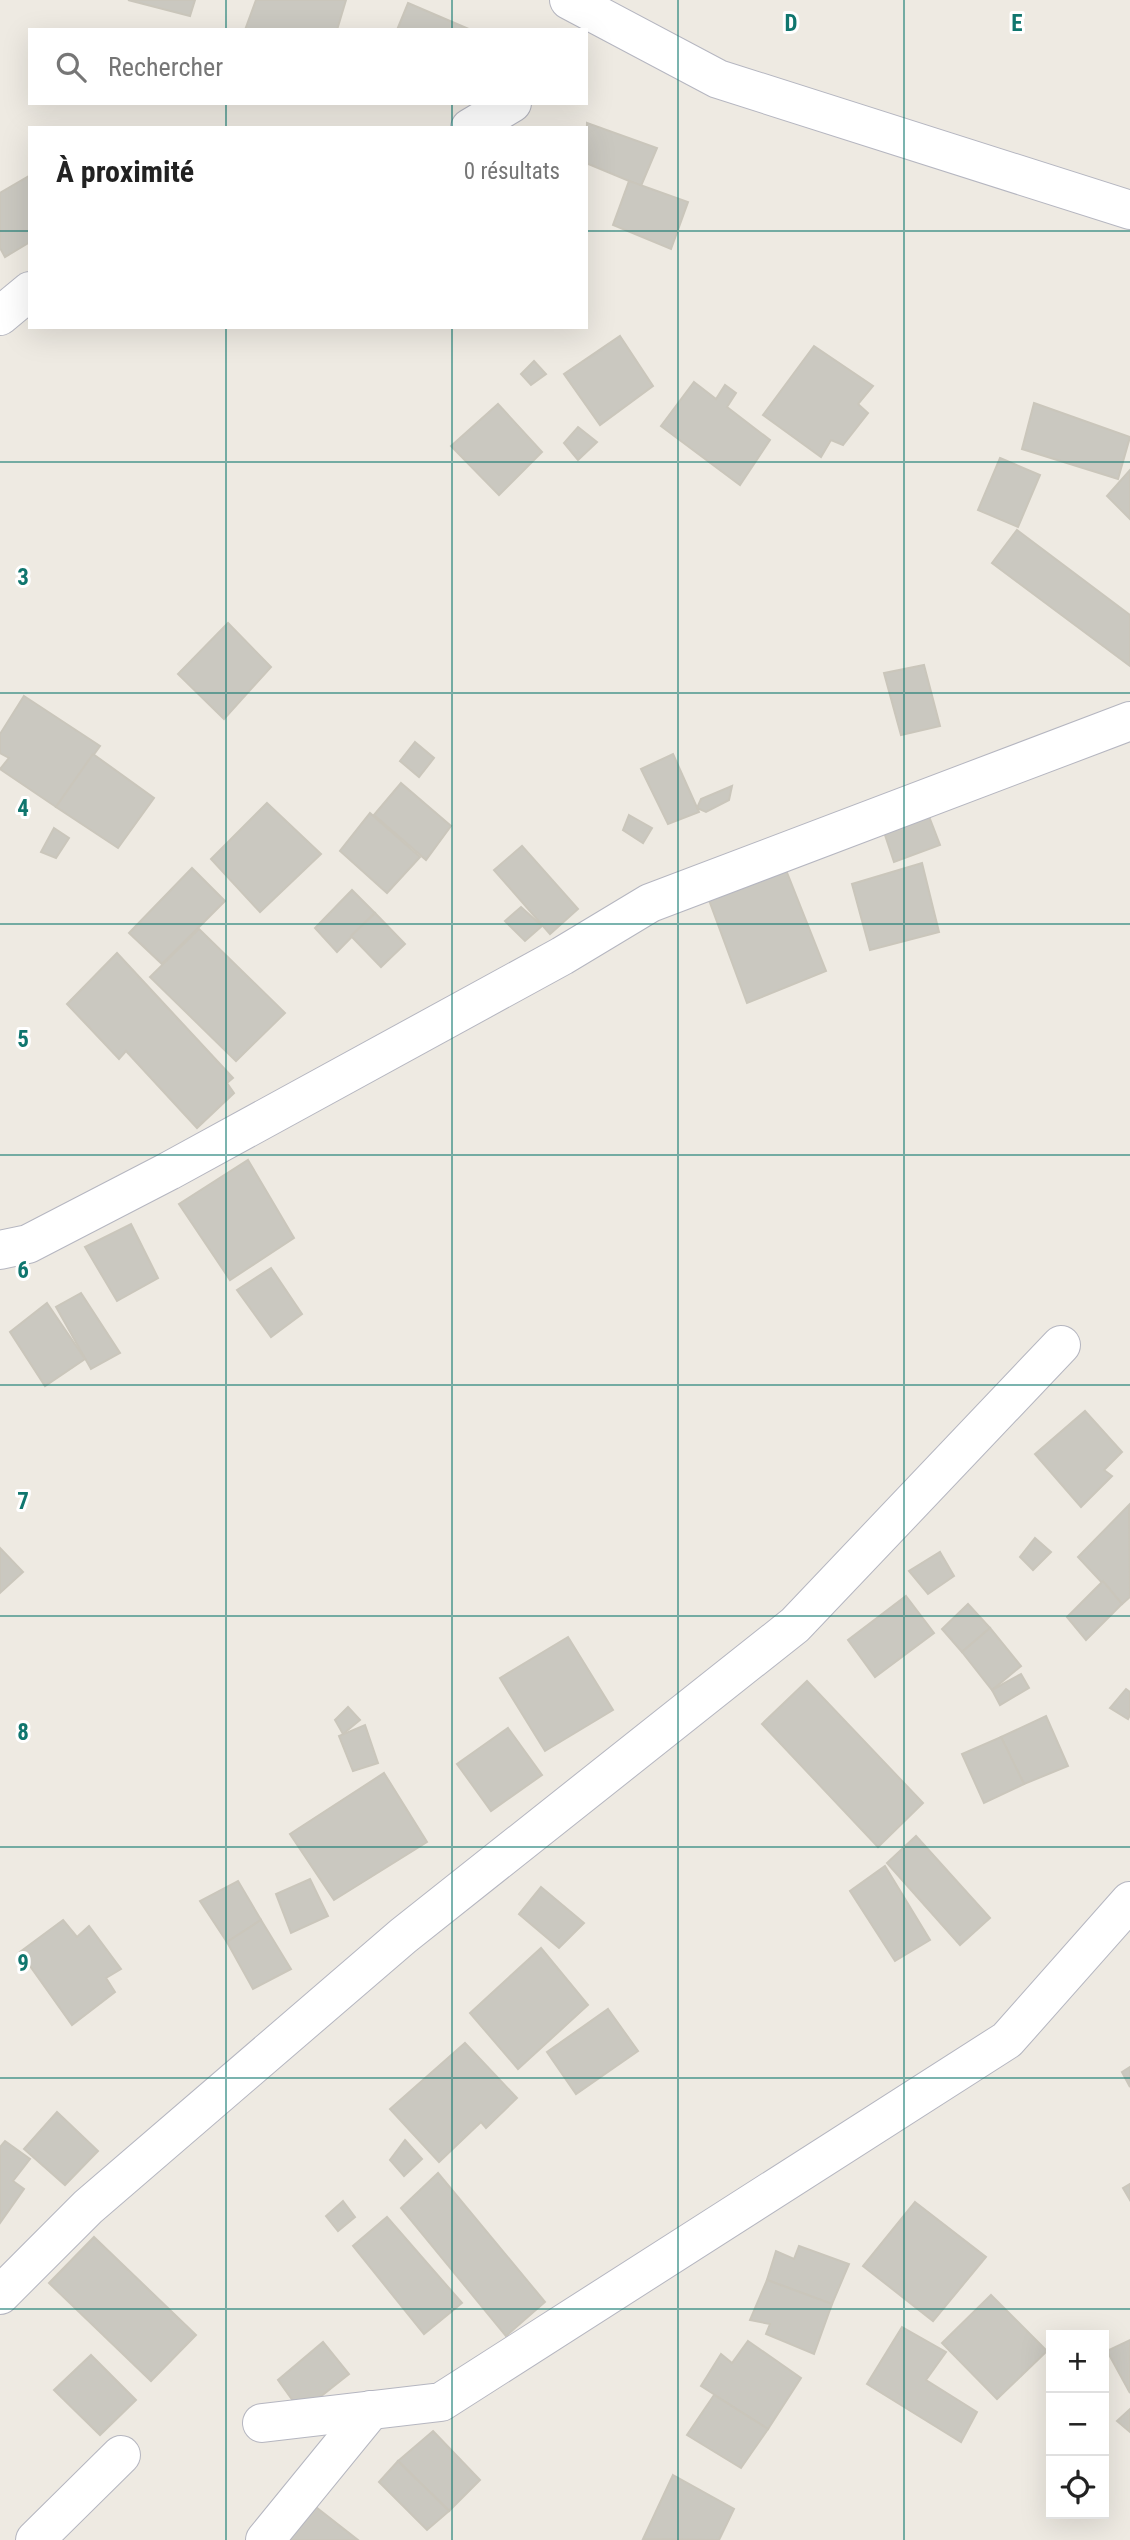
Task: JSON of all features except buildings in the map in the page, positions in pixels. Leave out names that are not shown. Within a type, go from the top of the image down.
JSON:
[{"type":"street","points":[[574,12],[718,79],[1130,209]]},
{"type":"street","points":[[473,126],[509,105]]},
{"type":"street","points":[[0,316],[28,293]]},
{"type":"street","points":[[0,1250],[28,1244],[169,1171],[562,956],[650,903],[1130,721]]},
{"type":"street","points":[[0,2295],[88,2207],[403,1936],[795,1625],[1061,1345]]},
{"type":"street","points":[[262,2423],[440,2402],[1007,2040],[1130,1901]]},
{"type":"street","points":[[265,2540],[371,2410]]},
{"type":"street","points":[[35,2540],[121,2455]]}]
